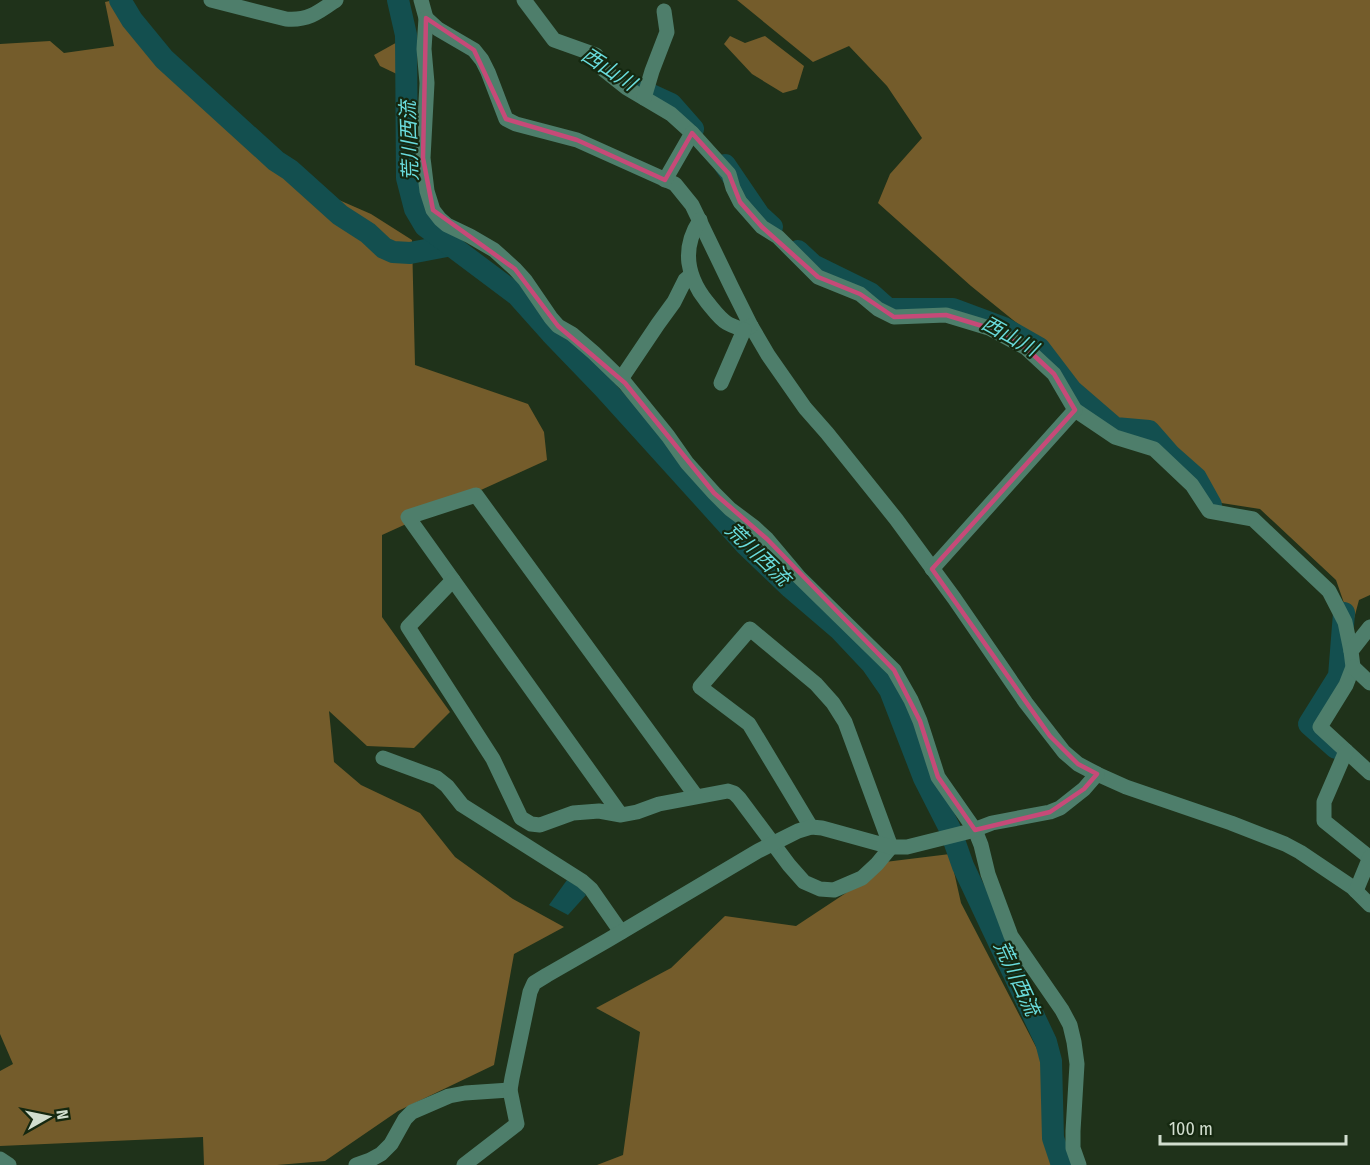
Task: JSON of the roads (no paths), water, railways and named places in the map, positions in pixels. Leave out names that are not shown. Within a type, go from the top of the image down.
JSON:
[{"type":"street","points":[[212,0],[296,20],[313,15],[336,0]]},
{"type":"street","points":[[421,0],[426,18],[424,49],[427,83],[423,158],[427,191],[433,210],[447,225],[483,243],[501,256],[525,280],[558,326],[572,334],[621,379],[687,463],[714,493],[767,539],[799,577],[894,670],[916,710],[938,777],[981,845],[988,874],[1011,936],[1070,1025],[1077,1064],[1073,1103],[1073,1148],[1079,1165]]},
{"type":"street","points":[[524,0],[554,40],[596,55],[603,69],[627,88],[671,114],[692,133],[729,174],[740,202],[762,226],[778,237],[818,278],[860,294],[878,309],[894,316],[946,315],[989,328],[1026,348],[1054,374],[1075,410],[1115,437],[1154,449],[1192,485],[1209,511],[1253,519],[1329,591],[1345,622],[1353,667],[1346,685],[1320,727],[1370,773]]},
{"type":"street","points":[[644,98],[667,32],[664,11]]},
{"type":"street","points":[[426,18],[438,29],[474,50],[488,72],[506,118],[516,124],[578,140],[670,182],[692,205],[747,328],[805,408],[828,433],[896,519],[1026,704],[1064,752],[1078,764],[1126,787],[1285,844],[1356,891],[1370,905]]},
{"type":"street","points":[[670,182],[692,133]]},
{"type":"street","points":[[700,220],[688,248],[688,266],[691,275],[701,295],[713,310],[727,323],[747,328]]},
{"type":"street","points":[[621,379],[674,302],[685,280],[691,275]]},
{"type":"street","points":[[721,383],[747,328]]},
{"type":"street","points":[[932,569],[1075,410]]},
{"type":"street","points":[[621,815],[408,517],[476,495],[696,796]]},
{"type":"street","points":[[453,580],[408,627],[493,759],[521,818],[531,824],[540,825],[573,813],[599,811],[621,815],[659,804],[728,791],[739,798],[804,882],[820,890],[834,890],[862,878],[891,847]]},
{"type":"street","points":[[1351,651],[1370,627]]},
{"type":"street","points":[[811,827],[749,724],[700,687],[750,629],[816,684],[833,703],[845,722],[891,847]]},
{"type":"street","points":[[1353,667],[1370,683]]},
{"type":"street","points":[[1346,751],[1324,802],[1324,821],[1370,858],[1356,891]]},
{"type":"street","points":[[383,758],[437,778],[447,786],[462,805],[582,881],[591,889],[621,932]]},
{"type":"street","points":[[464,1165],[516,1124],[510,1090],[530,992],[534,983],[773,843],[811,827],[891,847],[907,847],[973,831],[992,823],[1050,812],[1060,808],[1084,789],[1096,774]]},
{"type":"street","points":[[356,1165],[381,1154],[391,1144],[411,1112],[449,1096],[510,1090]]},
{"type":"street","points":[[0,1159],[9,1165]]},
{"type":"water","points":[[567,880],[586,895],[568,915],[549,905]]},
{"type":"waterway","points":[[120,0],[132,20],[164,59],[276,161],[290,170],[340,215],[368,233],[384,248],[393,252],[410,253],[452,245]]},
{"type":"waterway","name":"荒川西流","points":[[398,0],[406,35],[407,178],[415,209],[425,226],[517,295],[746,545],[840,630],[872,664],[890,690],[924,778],[950,829],[963,866],[1046,1042],[1051,1061],[1053,1138],[1062,1165]]},
{"type":"waterway","name":"西山川","points":[[636,88],[671,104],[693,129]]},
{"type":"waterway","name":"西山川","points":[[725,165],[759,215],[772,227]]},
{"type":"waterway","name":"西山川","points":[[798,251],[813,265],[870,293],[888,309],[953,309],[1004,328],[1039,348],[1071,390],[1115,428],[1149,431],[1170,455],[1196,478],[1211,505]]},
{"type":"waterway","name":"西山川","points":[[1336,748],[1309,724],[1339,676],[1344,613]]}]
